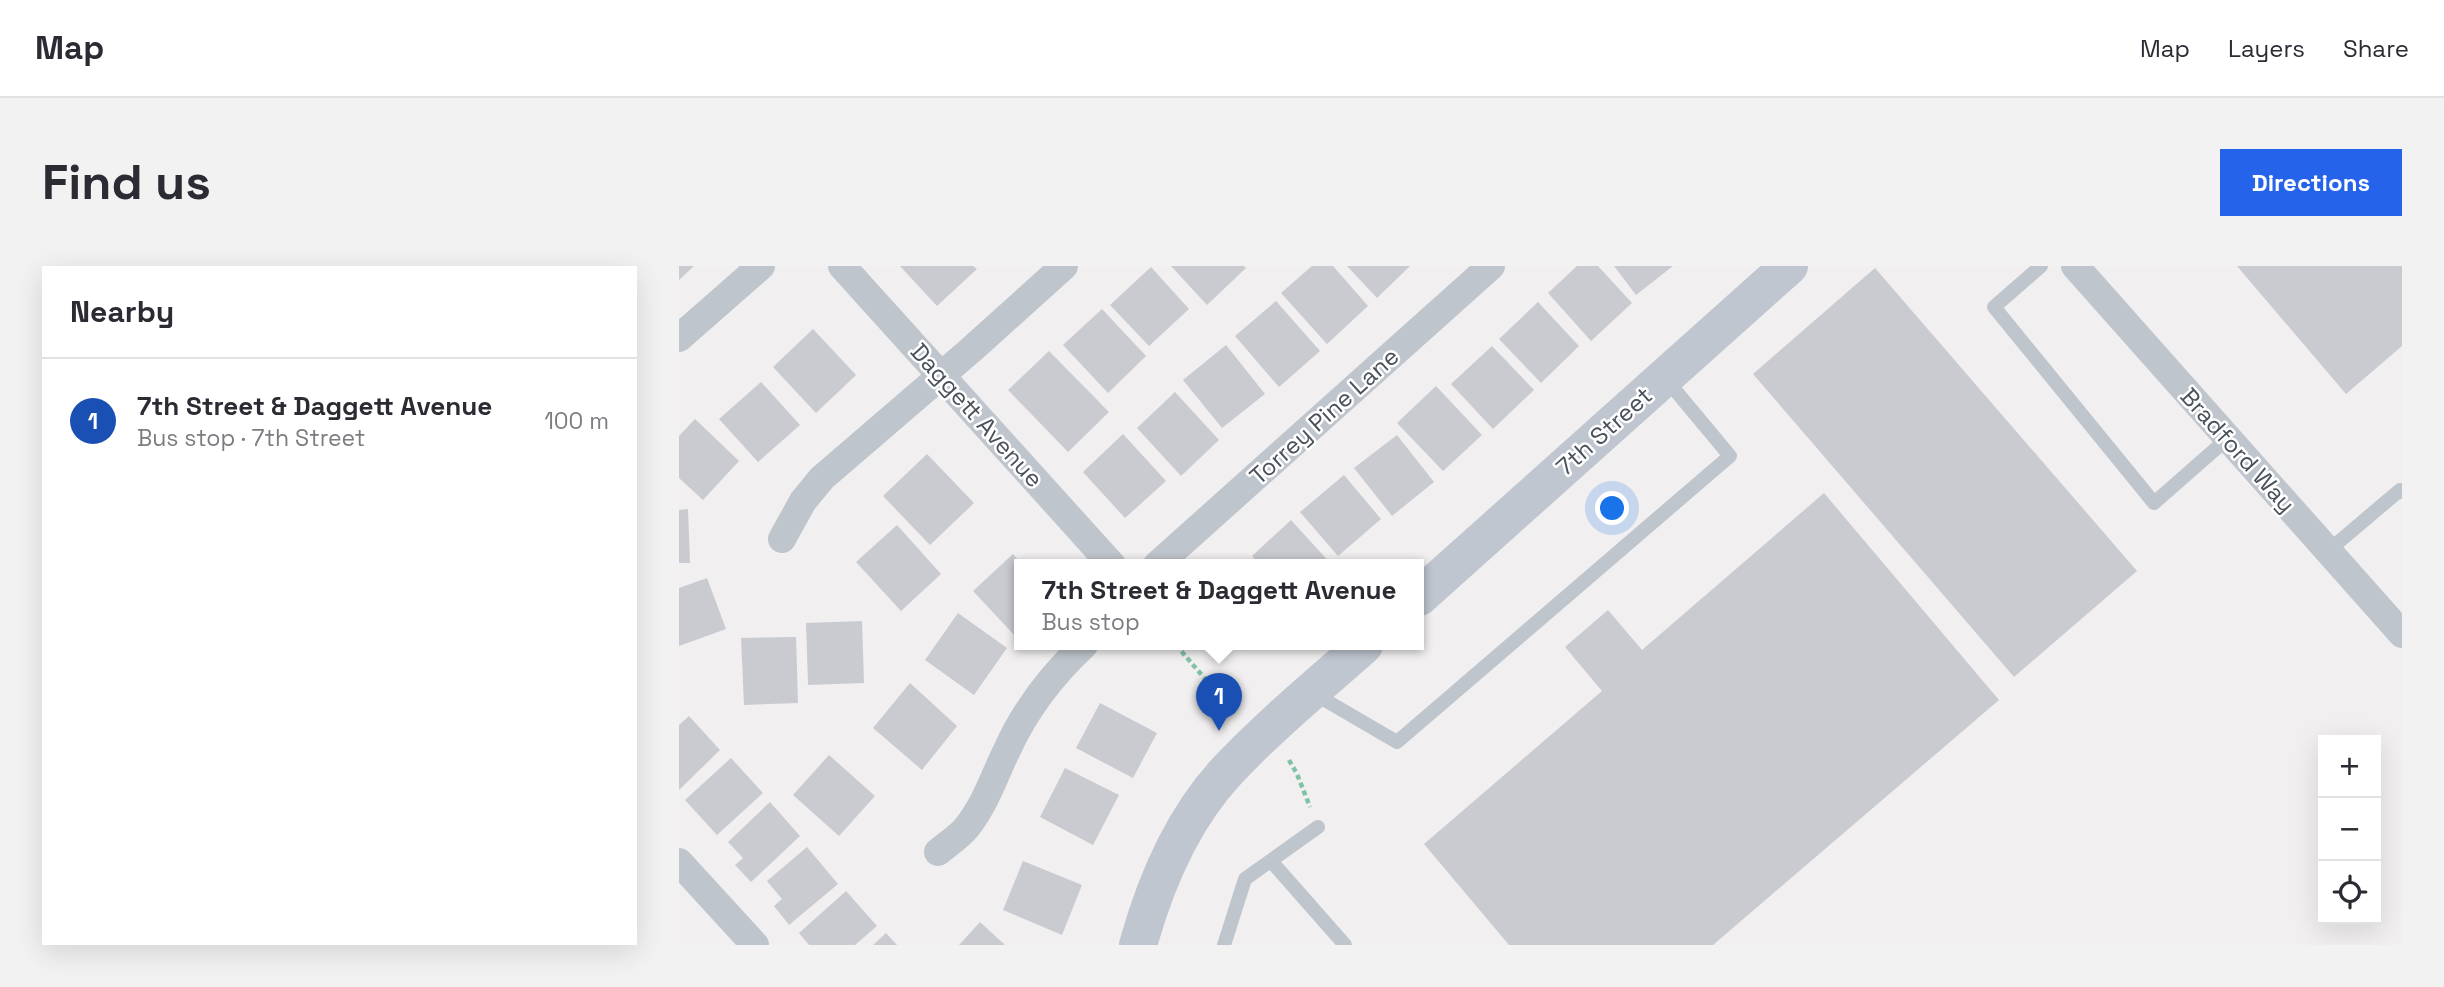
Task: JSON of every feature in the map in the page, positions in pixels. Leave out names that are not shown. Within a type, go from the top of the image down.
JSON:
[{"type":"street","points":[[679,338],[761,266]]},
{"type":"street","name":"Daggett Avenue","points":[[842,266],[1107,559]]},
{"type":"street","points":[[782,539],[803,501],[822,478],[1064,266]]},
{"type":"street","name":"Torrey Pine Lane","points":[[1164,559],[1491,266]]},
{"type":"street","name":"7th Street","points":[[1424,593],[1789,266]]},
{"type":"street","name":"Bradford Way","points":[[2075,266],[2402,634]]},
{"type":"street","points":[[939,852],[966,829],[987,797],[1007,749],[1033,703],[1079,650]]},
{"type":"street","points":[[1138,945],[1162,873],[1191,819],[1225,772],[1358,650]]},
{"type":"street","points":[[684,877],[755,945]]},
{"type":"lane","points":[[2041,266],[1994,307],[2154,503],[2228,438]]},
{"type":"lane","points":[[1312,692],[1397,742],[1730,456],[1664,377]]},
{"type":"lane","points":[[2328,551],[2400,489],[2402,492]]},
{"type":"lane","points":[[1224,945],[1245,879],[1318,827]]},
{"type":"lane","points":[[1271,861],[1345,945]]},
{"type":"path","points":[[1180,650],[1258,739]]},
{"type":"path","points":[[1289,760],[1318,827]]},
{"type":"building","points":[[679,266],[694,266],[679,280]]},
{"type":"building","points":[[900,266],[973,266],[977,269],[937,306]]},
{"type":"building","points":[[1171,266],[1244,266],[1246,268],[1207,305]]},
{"type":"building","points":[[1312,266],[1333,266],[1368,306],[1327,344],[1281,293]]},
{"type":"building","points":[[1347,266],[1410,266],[1377,298]]},
{"type":"building","points":[[1577,266],[1598,266],[1632,303],[1591,341],[1548,293]]},
{"type":"building","points":[[1614,266],[1673,266],[1636,295]]},
{"type":"building","points":[[2237,266],[2402,266],[2402,346],[2346,394]]},
{"type":"building","points":[[1151,267],[1189,309],[1149,346],[1110,305]]},
{"type":"building","points":[[1875,268],[2137,571],[2014,677],[1753,374]]},
{"type":"building","points":[[1276,301],[1320,351],[1279,387],[1235,336]]},
{"type":"building","points":[[1538,302],[1579,346],[1541,383],[1499,339]]},
{"type":"building","points":[[1102,309],[1146,356],[1108,393],[1063,345]]},
{"type":"building","points":[[813,329],[856,375],[816,413],[773,367]]},
{"type":"building","points":[[1226,345],[1265,394],[1222,428],[1183,380]]},
{"type":"building","points":[[1492,346],[1534,390],[1493,429],[1451,384]]},
{"type":"building","points":[[1049,351],[1109,412],[1068,452],[1008,390]]},
{"type":"building","points":[[761,382],[800,425],[758,462],[719,419]]},
{"type":"building","points":[[1436,386],[1482,435],[1443,471],[1397,423]]},
{"type":"building","points":[[1175,392],[1219,440],[1181,476],[1137,428]]},
{"type":"building","points":[[695,419],[739,461],[703,500],[679,478],[679,436]]},
{"type":"building","points":[[1123,434],[1166,481],[1125,518],[1083,472]]},
{"type":"building","points":[[1397,435],[1434,482],[1392,516],[1354,468]]},
{"type":"building","points":[[927,454],[974,503],[930,545],[883,496]]},
{"type":"building","points":[[1344,475],[1381,519],[1338,556],[1300,512]]},
{"type":"building","points":[[1824,493],[1999,700],[1713,945],[1509,945],[1424,844],[1602,691],[1565,647],[1608,610],[1642,650]]},
{"type":"building","points":[[688,509],[690,563],[679,563],[679,510]]},
{"type":"building","points":[[1291,520],[1327,559],[1255,559],[1252,556]]},
{"type":"building","points":[[897,525],[941,574],[901,611],[856,562]]},
{"type":"building","points":[[1013,554],[1017,559],[1014,559],[1014,635],[973,591]]},
{"type":"building","points":[[707,578],[726,629],[679,646],[679,588]]},
{"type":"building","points":[[958,613],[1007,648],[974,695],[925,660]]},
{"type":"building","points":[[862,621],[864,683],[808,685],[806,623]]},
{"type":"building","points":[[796,637],[798,703],[744,705],[741,638]]},
{"type":"building","points":[[910,683],[957,726],[922,770],[873,728]]},
{"type":"building","points":[[1100,703],[1157,733],[1133,778],[1076,748]]},
{"type":"building","points":[[689,716],[720,750],[679,790],[679,725]]},
{"type":"building","points":[[829,755],[875,796],[839,836],[793,795]]},
{"type":"building","points":[[731,758],[763,793],[717,835],[685,800]]},
{"type":"building","points":[[1065,768],[1119,795],[1093,845],[1040,817]]},
{"type":"building","points":[[770,802],[800,836],[751,882],[735,865],[743,858],[728,842]]},
{"type":"building","points":[[807,847],[838,884],[789,925],[774,906],[782,899],[767,881]]},
{"type":"building","points":[[1023,861],[1082,885],[1062,935],[1003,910]]},
{"type":"building","points":[[846,891],[877,926],[855,945],[809,945],[799,933]]},
{"type":"building","points":[[980,922],[1005,945],[959,945]]},
{"type":"building","points":[[886,933],[897,945],[873,945]]},
{"type":"place","name":"7th Street & Daggett Avenue","points":[[1219,731]]}]
